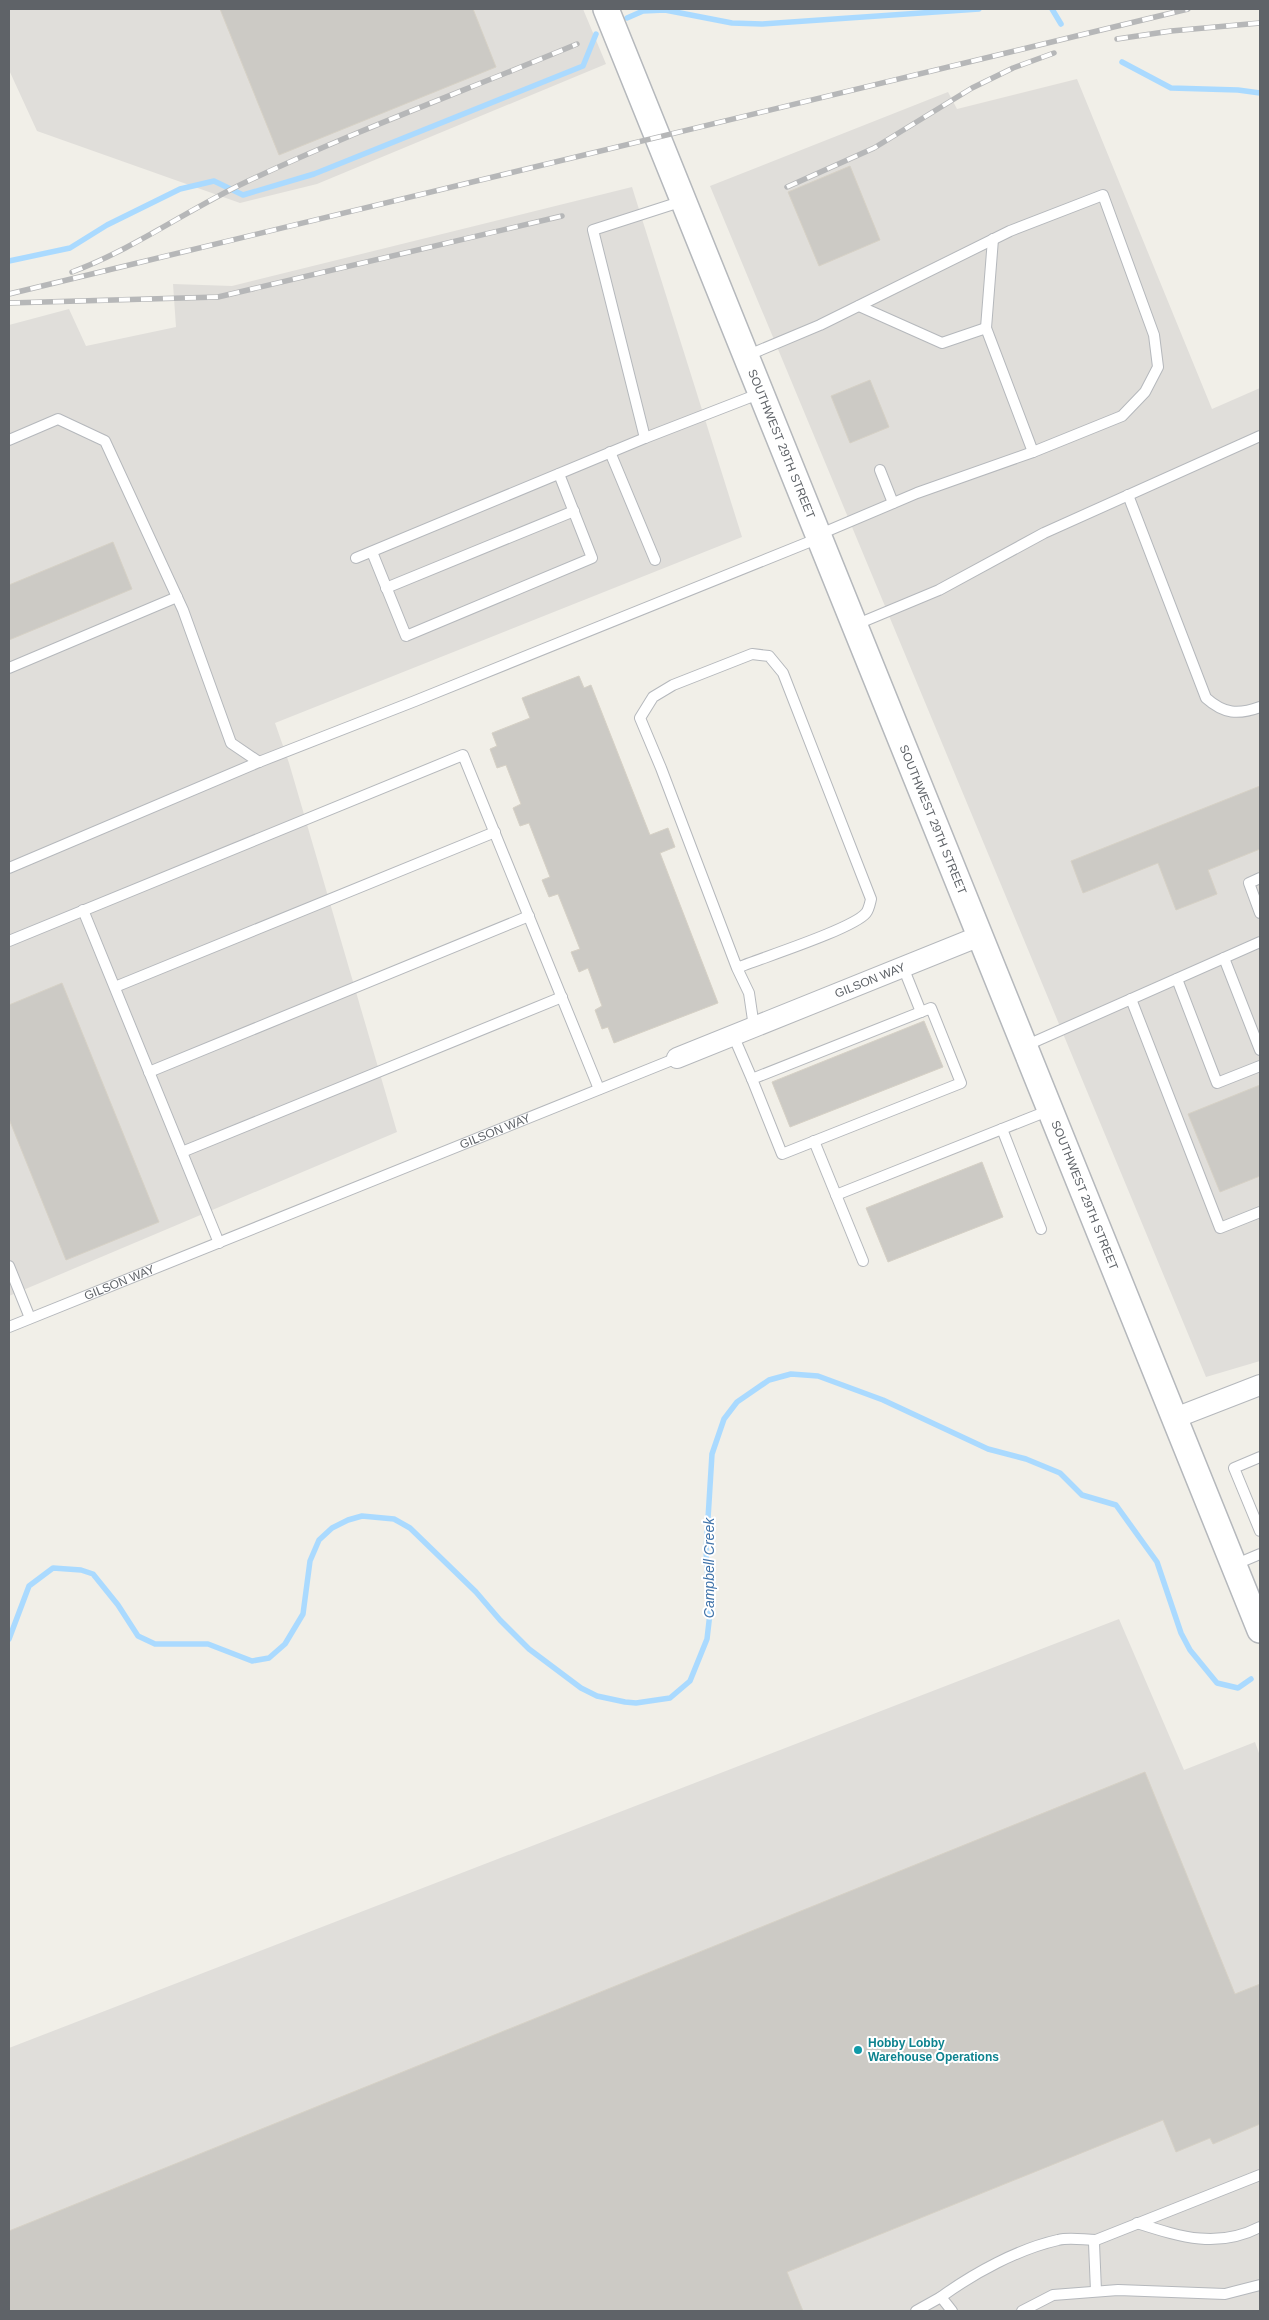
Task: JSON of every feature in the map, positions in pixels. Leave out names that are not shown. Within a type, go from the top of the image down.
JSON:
[{"type":"street","name":"SOUTHWEST 29TH STREET","points":[[606,9],[1260,1630]]},
{"type":"street","name":"GILSON WAY","points":[[676,1058],[980,936]]},
{"type":"street","points":[[1175,1418],[1260,1385]]},
{"type":"lane","points":[[9,868],[259,762],[415,702],[819,536],[893,503],[1033,452],[1122,416],[1145,392],[1158,367],[1154,336],[1103,194],[993,239],[820,325],[746,356]]},
{"type":"lane","points":[[645,438],[593,230],[683,201]]},
{"type":"lane","points":[[993,239],[986,328],[1033,452]]},
{"type":"lane","points":[[859,306],[942,343],[986,328]]},
{"type":"lane","points":[[356,558],[610,452],[762,393]]},
{"type":"lane","points":[[9,440],[58,419],[105,441],[177,597],[231,743],[259,762]]},
{"type":"lane","points":[[855,625],[939,590],[1044,533],[1260,436]]},
{"type":"lane","points":[[610,452],[655,560]]},
{"type":"lane","points":[[880,470],[893,503]]},
{"type":"lane","points":[[372,552],[406,636],[592,558],[559,474]]},
{"type":"lane","points":[[1128,495],[1206,698],[1223,710],[1233,713],[1260,708]]},
{"type":"lane","points":[[386,588],[574,511]]},
{"type":"lane","points":[[9,668],[177,597]]},
{"type":"lane","points":[[737,968],[853,922],[867,912],[871,898],[783,673],[768,656],[752,654],[673,685],[653,696],[640,718],[737,968],[749,993],[754,1027]]},
{"type":"lane","points":[[9,941],[463,754],[599,1089]]},
{"type":"lane","points":[[115,987],[495,832]]},
{"type":"lane","points":[[1260,878],[1249,883],[1260,913]]},
{"type":"lane","points":[[83,910],[219,1243]]},
{"type":"lane","points":[[149,1072],[529,916]]},
{"type":"lane","points":[[1024,1046],[1260,942]]},
{"type":"lane","points":[[1224,958],[1260,1050]]},
{"type":"lane","points":[[903,967],[921,1012]]},
{"type":"lane","points":[[1177,979],[1217,1083],[1260,1066]]},
{"type":"lane","points":[[182,1152],[562,997]]},
{"type":"lane","points":[[1131,999],[1220,1228],[1260,1212]]},
{"type":"lane","points":[[734,1035],[782,1154],[961,1083],[931,1008],[752,1079]]},
{"type":"lane","name":"GILSON WAY","points":[[9,1327],[676,1058]]},
{"type":"lane","points":[[836,1195],[1050,1110]]},
{"type":"lane","points":[[1002,1129],[1041,1229]]},
{"type":"lane","points":[[814,1141],[863,1261]]},
{"type":"lane","points":[[9,1266],[30,1318]]},
{"type":"lane","points":[[1260,1457],[1234,1468],[1260,1531]]},
{"type":"lane","points":[[1234,1565],[1260,1554]]},
{"type":"lane","points":[[916,2311],[964,2280],[1012,2256],[1059,2240],[1096,2240],[1260,2174]]},
{"type":"lane","points":[[1137,2223],[1180,2237],[1210,2240],[1245,2235],[1260,2227]]},
{"type":"lane","points":[[1096,2240],[1094,2243],[1096,2292]]},
{"type":"lane","points":[[1022,2311],[1053,2295],[1118,2290],[1225,2294],[1260,2285]]},
{"type":"lane","points":[[940,2296],[952,2311]]},
{"type":"shaded area","points":[[9,9],[583,9],[606,64],[317,184],[240,203],[37,131],[9,70]]},
{"type":"shaded area","points":[[1077,79],[1212,409],[1260,388],[1260,1361],[1206,1377],[710,186],[948,92],[957,109]]},
{"type":"shaded area","points":[[632,187],[742,537],[275,723],[289,763],[397,1132],[9,1296],[9,325],[69,309],[86,346],[176,327],[173,284],[232,286]]},
{"type":"shaded area","points":[[1119,1619],[1184,1770],[1255,1742],[1260,1756],[1260,2311],[9,2311],[9,2048]]},
{"type":"building","points":[[220,9],[473,9],[496,67],[279,155]]},
{"type":"building","points":[[850,166],[880,240],[819,266],[788,192]]},
{"type":"building","points":[[870,380],[889,427],[850,443],[831,396]]},
{"type":"building","points":[[113,542],[132,589],[9,640],[9,585]]},
{"type":"building","points":[[579,676],[584,688],[591,685],[650,835],[668,828],[675,847],[660,853],[718,1003],[614,1043],[608,1027],[602,1029],[595,1010],[602,1006],[588,968],[579,972],[571,952],[580,949],[558,894],[549,897],[542,880],[550,877],[529,823],[520,826],[513,808],[521,804],[506,765],[497,768],[490,749],[497,746],[492,733],[530,718],[522,698]]},
{"type":"building","points":[[1260,786],[1260,849],[1208,870],[1217,894],[1176,910],[1158,863],[1083,893],[1071,861]]},
{"type":"building","points":[[62,983],[159,1222],[66,1260],[9,1119],[9,1005]]},
{"type":"building","points":[[924,1021],[943,1067],[790,1127],[772,1082]]},
{"type":"building","points":[[1260,1085],[1260,1176],[1220,1192],[1188,1114]]},
{"type":"building","points":[[982,1162],[1003,1217],[888,1262],[866,1208]]},
{"type":"building","name":"Hobby Lobby Warehouse Operations","points":[[1145,1772],[1235,1994],[1260,1984],[1260,2124],[1213,2144],[1210,2138],[1176,2152],[1163,2120],[787,2272],[803,2311],[9,2311],[9,2231]]},
{"type":"waterway","points":[[627,18],[643,11],[665,10],[732,23],[762,24],[979,9]]},
{"type":"waterway","points":[[1052,9],[1061,24]]},
{"type":"waterway","points":[[9,261],[70,248],[107,225],[180,189],[214,181],[243,195],[314,174],[583,66],[596,34]]},
{"type":"waterway","points":[[1122,62],[1171,88],[1238,90],[1260,93]]},
{"type":"waterway","name":"Campbell Creek","points":[[9,1639],[29,1586],[53,1568],[81,1570],[93,1574],[118,1605],[138,1636],[155,1644],[208,1644],[252,1661],[269,1658],[285,1644],[303,1614],[310,1561],[319,1540],[332,1528],[362,1516],[394,1519],[410,1528],[476,1592],[529,1649],[581,1688],[597,1696],[625,1702],[636,1703],[670,1698],[690,1681],[707,1639],[710,1613],[706,1551],[712,1454],[724,1419],[737,1402],[769,1380],[791,1374],[818,1376],[883,1400],[988,1449],[1026,1459],[1060,1473],[1082,1495],[1116,1505],[1157,1562],[1181,1633],[1190,1650],[1217,1683],[1238,1688],[1251,1679]]},
{"type":"railway","points":[[9,294],[1188,9]]},
{"type":"railway","points":[[1117,39],[1171,31],[1260,23]]},
{"type":"railway","points":[[72,272],[139,241],[224,193],[287,163],[577,44]]},
{"type":"railway","points":[[787,187],[874,148],[972,88],[1013,68],[1054,53]]},
{"type":"railway","points":[[9,303],[218,297],[562,216]]},
{"type":"place","name":"Hobby Lobby Warehouse Operations","points":[[858,2050]]}]
